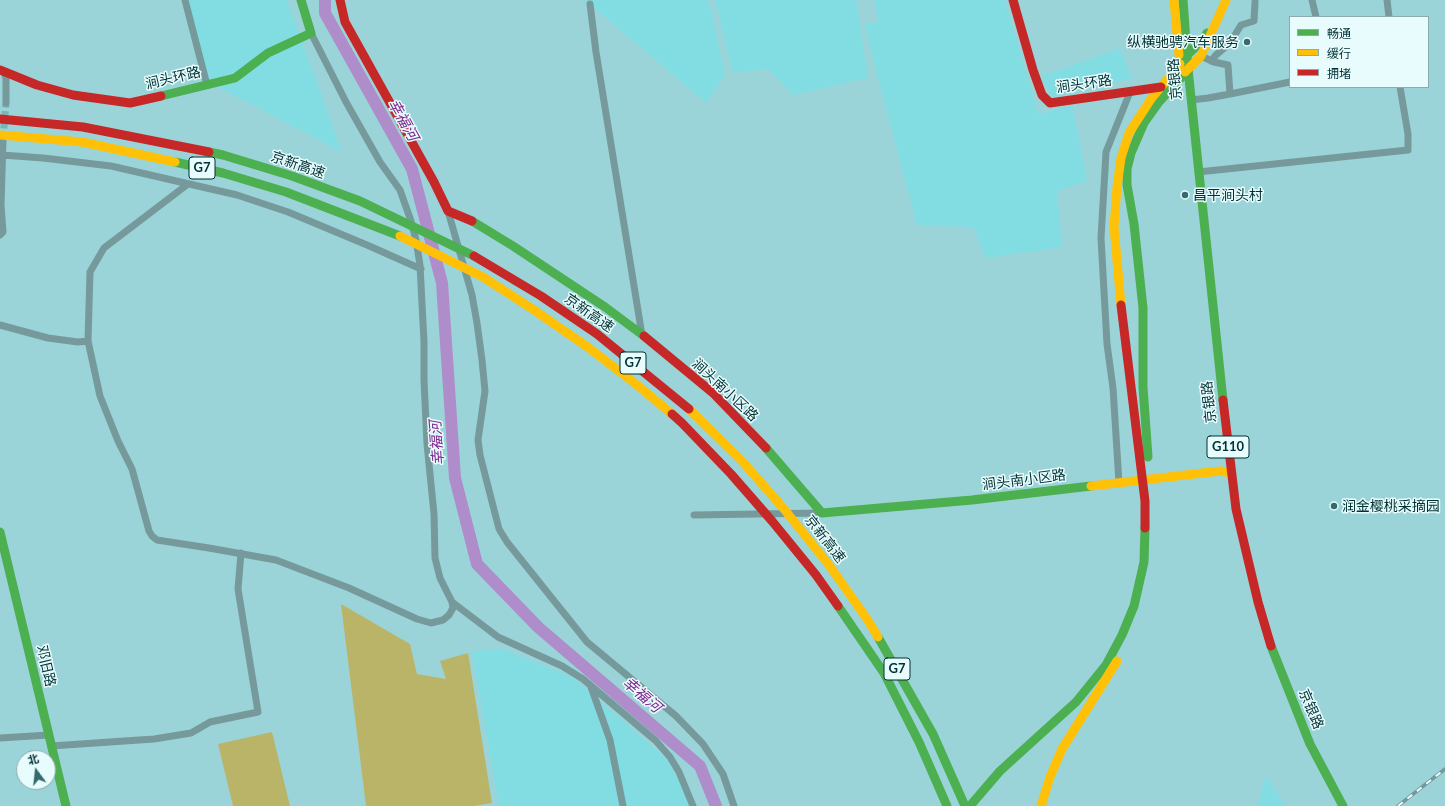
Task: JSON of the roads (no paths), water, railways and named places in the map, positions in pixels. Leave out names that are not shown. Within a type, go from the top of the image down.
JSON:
[{"type":"main road","points":[[301,0],[310,32]]},
{"type":"main road","points":[[340,0],[345,22],[434,182],[448,211]]},
{"type":"main road","name":"涧头环路","points":[[1012,0],[1042,95],[1050,103],[1161,87]]},
{"type":"main road","name":"京银路","points":[[1174,0],[1184,67],[1191,100],[1227,472],[1228,510],[1250,604],[1264,651],[1283,701],[1303,747],[1334,806]]},
{"type":"main road","name":"京银路","points":[[1183,0],[1187,55],[1184,67]]},
{"type":"main road","points":[[1187,55],[1203,40],[1222,0]]},
{"type":"main road","points":[[1145,469],[1119,292],[1114,227],[1119,170],[1124,147],[1135,122],[1161,87],[1184,67],[1201,56],[1226,0]]},
{"type":"main road","name":"涧头环路","points":[[2,71],[37,85],[72,95],[130,103],[235,78],[268,53],[310,32]]},
{"type":"main road","points":[[1041,806],[1050,777],[1062,749],[1111,672],[1129,638],[1138,615],[1150,566],[1142,387],[1144,348],[1143,308],[1134,224],[1127,185],[1127,169],[1131,153],[1144,123],[1159,102],[1180,78],[1184,67]]},
{"type":"main road","name":"京银路","points":[[1180,78],[1227,472],[1260,609],[1270,642],[1310,744],[1343,806]]},
{"type":"main road","name":"京新高速","points":[[0,119],[83,127],[222,155],[292,176],[360,201],[480,259],[541,296],[591,330],[647,374],[697,418],[742,461],[810,542],[867,619],[896,666],[934,734],[968,806]]},
{"type":"main road","name":"京新高速","points":[[1,138],[82,142],[223,173],[286,192],[395,234],[483,277],[565,331],[637,385],[682,423],[748,492],[792,545],[816,575],[884,673],[919,742],[947,806]]},
{"type":"main road","name":"涧头南小区路","points":[[448,211],[471,220],[513,246],[605,307],[642,335],[713,393],[775,458],[822,513],[972,500],[1220,471],[1227,472]]},
{"type":"main road","points":[[968,806],[997,772],[1072,703],[1087,687],[1103,663],[1129,608],[1143,561],[1146,501]]},
{"type":"main road","points":[[968,806],[1000,771],[1076,702],[1106,665],[1122,635],[1134,606],[1144,562],[1146,501]]},
{"type":"main road","name":"邓旧路","points":[[0,532],[66,806]]},
{"type":"street","points":[[185,0],[207,85]]},
{"type":"street","points":[[1312,0],[1316,16]]},
{"type":"street","points":[[1388,0],[1390,16]]},
{"type":"street","points":[[1211,61],[1230,43],[1241,25],[1254,22],[1255,2]]},
{"type":"street","points":[[590,4],[596,52],[642,335]]},
{"type":"street","points":[[188,184],[104,248],[90,272],[88,341],[100,396],[118,441],[132,469],[152,536],[157,540],[276,560],[349,588],[417,619],[431,623],[444,620],[453,608],[452,602],[440,578],[435,558],[434,514],[427,444],[420,269],[416,240],[400,190],[380,162],[346,102],[310,32]]},
{"type":"street","points":[[1201,56],[1211,61],[1228,65],[1230,94]]},
{"type":"street","points":[[2,71],[6,78],[6,103]]},
{"type":"street","points":[[1191,100],[1289,82]]},
{"type":"street","points":[[1198,172],[1408,150],[1408,134],[1400,88]]},
{"type":"street","points":[[1119,483],[1113,388],[1107,344],[1101,238],[1106,152],[1130,92]]},
{"type":"street","points":[[0,235],[3,232],[1,205],[1,138]]},
{"type":"street","points":[[2,155],[111,166],[237,195],[288,212],[367,244],[420,269]]},
{"type":"street","points":[[448,211],[472,295],[477,323],[484,391],[478,440],[480,455],[499,529],[512,548],[587,642],[676,716],[703,744],[723,774],[734,806]]},
{"type":"street","points":[[0,325],[48,338],[78,342],[88,341]]},
{"type":"street","points":[[694,515],[822,513]]},
{"type":"street","points":[[51,746],[154,739],[191,733],[210,722],[258,712],[238,589],[240,553]]},
{"type":"street","points":[[452,602],[498,637],[562,666],[589,684],[656,741],[670,757],[679,772],[693,806]]},
{"type":"street","points":[[589,684],[610,740],[623,806]]},
{"type":"street","points":[[0,738],[49,735]]},
{"type":"waterway","name":"幸福河","points":[[325,0],[325,13],[412,169],[442,283],[455,478],[477,564],[538,627],[700,766],[716,806]]},
{"type":"tunnel","points":[[3,139],[6,103]]},
{"type":"railway","points":[[1398,806],[1445,769]]},
{"type":"place","name":"纵横驰骋汽车服务","points":[[1247,42]]},
{"type":"place","name":"昌平涧头村","points":[[1185,195]]},
{"type":"place","name":"润金樱桃采摘园","points":[[1334,506]]}]
